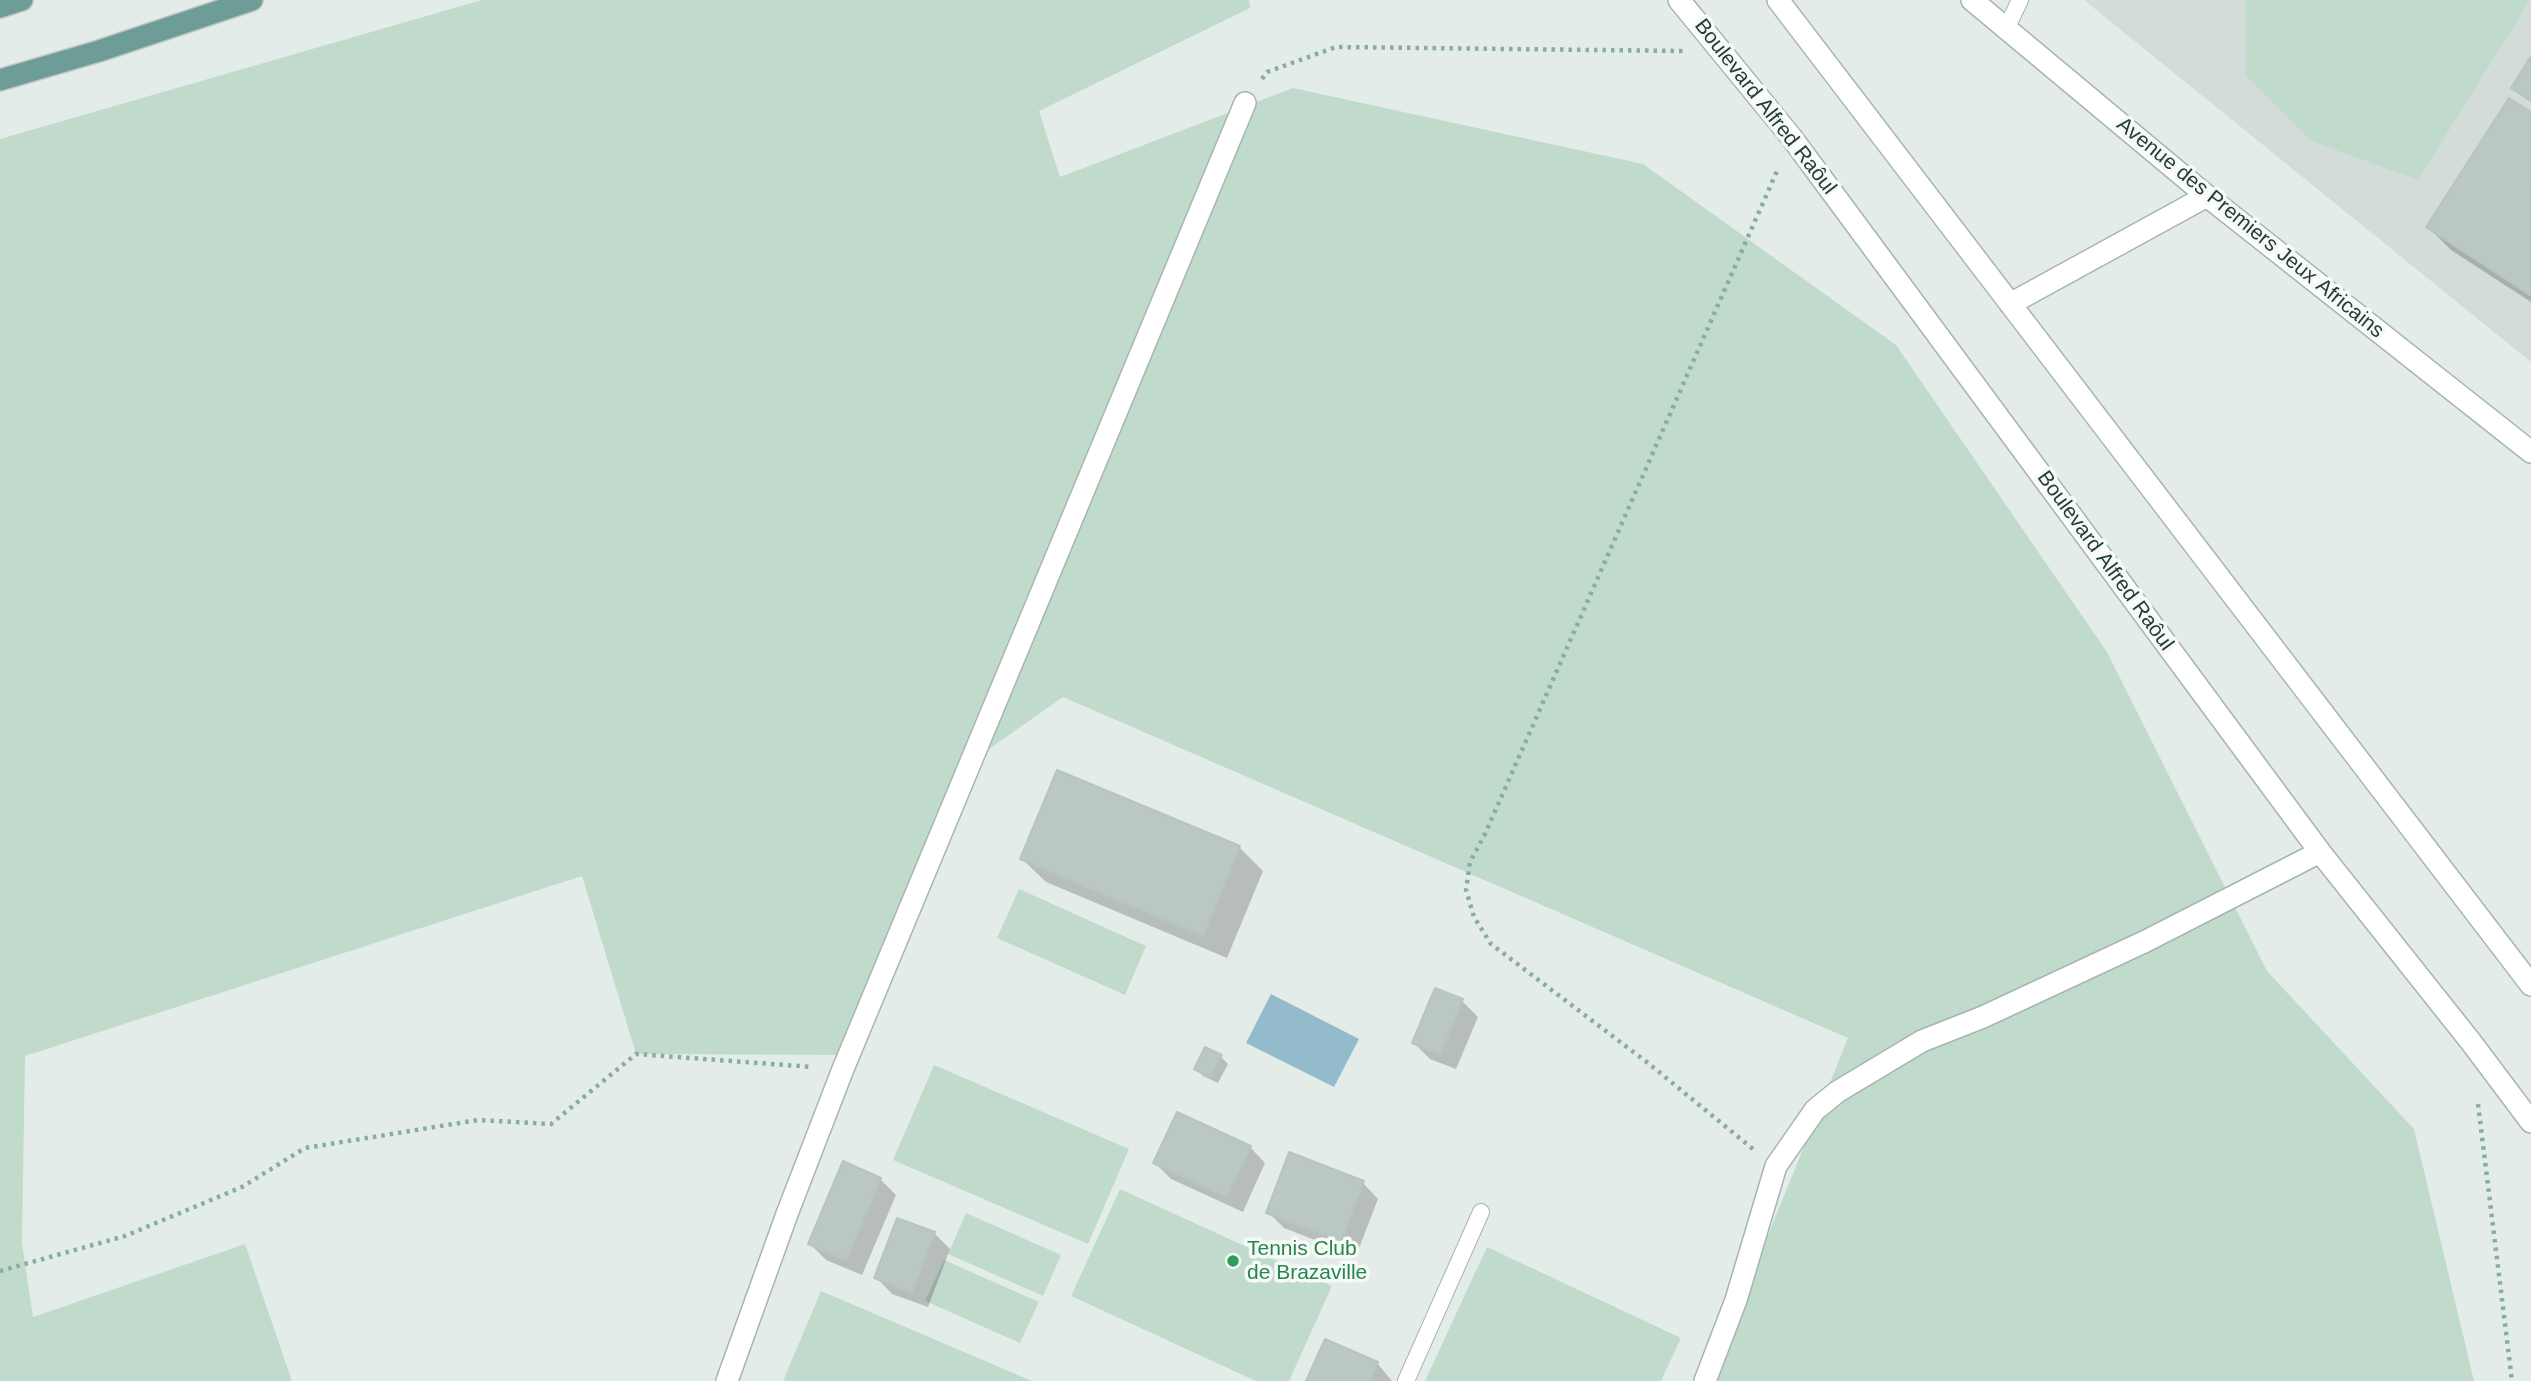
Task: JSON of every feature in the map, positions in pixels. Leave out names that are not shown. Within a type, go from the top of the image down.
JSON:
[{"type":"main road","points":[[0,7],[22,0]]},
{"type":"main road","points":[[0,80],[99,51],[252,0]]},
{"type":"street","name":"Boulevard Alfred Raôul","points":[[1679,0],[1724,51],[1792,138],[2320,852],[2531,1122]]},
{"type":"street","points":[[1779,0],[2531,985]]},
{"type":"street","name":"Avenue des Premiers Jeux Africains","points":[[1972,0],[2207,196],[2531,452]]},
{"type":"street","points":[[727,1381],[843,1069],[1245,103]]},
{"type":"street","points":[[2010,304],[2207,196]]},
{"type":"street","points":[[1705,1381],[1736,1300],[1776,1166],[1815,1110],[1837,1092],[1922,1041],[1983,1017],[2135,946],[2320,852]]},
{"type":"lane","points":[[2006,29],[2020,0]]},
{"type":"lane","points":[[1406,1381],[1481,1212]]},
{"type":"path","points":[[1245,103],[1267,72],[1336,47],[1724,51]]},
{"type":"path","points":[[1776,1166],[1648,1063],[1491,944],[1474,917],[1466,890],[1470,862],[1792,138]]},
{"type":"path","points":[[0,1271],[125,1236],[242,1187],[304,1148],[478,1120],[551,1124],[636,1054],[843,1069]]},
{"type":"path","points":[[2477,1095],[2512,1381]]},
{"type":"shaded area","points":[[2084,0],[2531,0],[2531,362]]},
{"type":"green space","points":[[482,0],[1249,0],[1250,8],[1039,111],[1060,177],[1293,88],[1643,164],[1896,345],[2107,652],[2267,971],[2414,1129],[2474,1381],[1709,1381],[1848,1038],[1063,697],[982,754],[861,1055],[636,1054],[582,876],[25,1056],[22,1243],[33,1317],[245,1244],[292,1381],[0,1381],[0,139]]},
{"type":"green space","points":[[2245,0],[2530,0],[2418,180],[2311,141],[2246,76]]},
{"type":"green space","points":[[1019,889],[1146,946],[1125,995],[997,938]]},
{"type":"green space","points":[[934,1065],[1129,1149],[1088,1244],[893,1160]]},
{"type":"green space","points":[[1120,1189],[1332,1286],[1289,1381],[1256,1381],[1071,1296]]},
{"type":"green space","points":[[966,1213],[1061,1255],[1043,1296],[948,1254]]},
{"type":"green space","points":[[1487,1247],[1681,1338],[1661,1381],[1425,1381]]},
{"type":"green space","points":[[944,1260],[1039,1302],[1020,1343],[925,1301]]},
{"type":"green space","points":[[821,1291],[1032,1381],[783,1381]]},
{"type":"water","points":[[1271,994],[1359,1039],[1334,1087],[1246,1043]]},
{"type":"building","points":[[2531,56],[2531,101],[2511,88]]},
{"type":"building","points":[[2509,98],[2531,112],[2530,295],[2426,227]]},
{"type":"building","points":[[1057,770],[1240,846],[1203,936],[1020,859]]},
{"type":"building","points":[[1435,988],[1463,999],[1440,1055],[1412,1043]]},
{"type":"building","points":[[1205,1047],[1222,1055],[1210,1077],[1194,1069]]},
{"type":"building","points":[[1177,1112],[1251,1146],[1227,1197],[1153,1163]]},
{"type":"building","points":[[1289,1152],[1364,1181],[1341,1241],[1266,1213]]},
{"type":"building","points":[[843,1161],[881,1178],[846,1260],[808,1244]]},
{"type":"building","points":[[897,1218],[935,1232],[912,1293],[874,1278]]},
{"type":"building","points":[[1325,1339],[1378,1362],[1370,1381],[1306,1381]]},
{"type":"place","name":"Tennis Club de Brazaville","points":[[1233,1261]]}]
